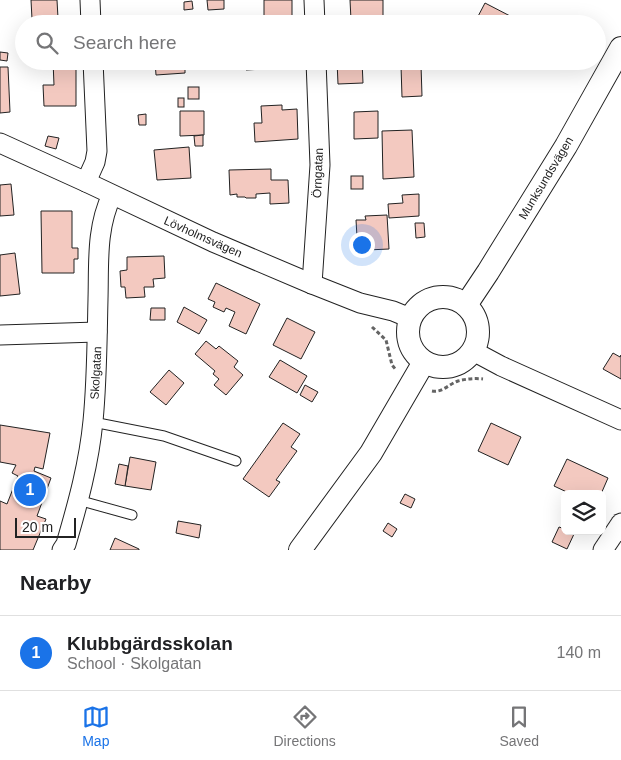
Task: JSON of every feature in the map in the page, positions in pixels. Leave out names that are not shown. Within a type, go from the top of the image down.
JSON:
[{"type":"street","points":[[90,0],[91,15]]},
{"type":"street","points":[[314,0],[315,15]]},
{"type":"street","name":"Munksundsvägen","points":[[466,305],[566,146],[621,48]]},
{"type":"street","points":[[86,182],[95,162],[97,151],[93,70]]},
{"type":"street","name":"Örngatan","points":[[312,284],[320,165],[316,70]]},
{"type":"street","name":"Lövholmsvägen","points":[[0,143],[213,242],[360,303],[393,311],[410,318]]},
{"type":"street","name":"Skolgatan","points":[[62,550],[66,544],[85,477],[93,422],[100,243],[103,216],[112,195]]},
{"type":"street","points":[[437,297],[454,298],[466,305],[478,326],[478,338],[473,351],[464,361],[448,368],[437,368],[418,358],[409,343],[407,332],[410,318],[414,311],[422,303],[437,297]]},
{"type":"street","points":[[0,336],[97,332]]},
{"type":"street","points":[[473,351],[501,366],[621,420]]},
{"type":"street","points":[[300,550],[372,452],[424,362]]},
{"type":"street","points":[[603,550],[621,524]]},
{"type":"lane","points":[[93,422],[164,436],[236,461]]},
{"type":"lane","points":[[78,500],[132,515]]},
{"type":"building","points":[[31,0],[57,0],[58,15],[32,15]]},
{"type":"building","points":[[207,0],[224,0],[224,9],[208,10]]},
{"type":"building","points":[[264,0],[292,0],[292,15],[264,15]]},
{"type":"building","points":[[350,0],[383,0],[383,15],[351,15]]},
{"type":"building","points":[[192,1],[193,9],[184,10],[184,2]]},
{"type":"building","points":[[485,3],[508,15],[479,15]]},
{"type":"building","points":[[0,52],[8,53],[7,61],[0,60]]},
{"type":"building","points":[[0,67],[8,67],[10,112],[0,113]]},
{"type":"building","points":[[53,70],[76,70],[76,106],[44,106],[43,85],[54,85]]},
{"type":"building","points":[[156,70],[185,70],[185,73],[156,75]]},
{"type":"building","points":[[337,70],[362,70],[363,83],[338,84]]},
{"type":"building","points":[[401,70],[421,70],[422,96],[402,97]]},
{"type":"building","points":[[188,87],[199,87],[199,99],[188,99]]},
{"type":"building","points":[[178,98],[184,98],[184,107],[178,107]]},
{"type":"building","points":[[282,105],[282,110],[297,109],[298,139],[255,142],[254,123],[262,123],[261,106]]},
{"type":"building","points":[[180,111],[204,111],[204,135],[180,136]]},
{"type":"building","points":[[378,111],[378,138],[354,139],[354,112]]},
{"type":"building","points":[[146,114],[146,125],[139,125],[138,115]]},
{"type":"building","points":[[412,130],[414,177],[383,179],[382,131]]},
{"type":"building","points":[[203,135],[203,146],[195,146],[194,136]]},
{"type":"building","points":[[48,136],[59,138],[56,149],[45,146]]},
{"type":"building","points":[[189,147],[191,178],[157,180],[154,150]]},
{"type":"building","points":[[271,169],[271,180],[288,180],[289,203],[270,204],[270,193],[256,194],[256,198],[237,197],[237,194],[230,195],[229,170]]},
{"type":"building","points":[[351,176],[363,176],[363,189],[351,189]]},
{"type":"building","points":[[11,184],[14,215],[0,216],[0,185]]},
{"type":"building","points":[[419,194],[419,216],[389,218],[388,204],[403,203],[402,195]]},
{"type":"building","points":[[41,211],[72,211],[72,248],[78,248],[78,259],[74,259],[74,273],[42,273]]},
{"type":"building","points":[[387,215],[389,249],[367,250],[366,236],[357,237],[356,220],[366,220],[365,216]]},
{"type":"building","points":[[415,223],[424,223],[425,237],[416,238]]},
{"type":"building","points":[[15,253],[20,294],[0,296],[0,255]]},
{"type":"building","points":[[164,256],[165,278],[153,279],[154,287],[144,287],[145,297],[126,298],[125,287],[121,287],[120,271],[127,270],[127,257]]},
{"type":"building","points":[[216,283],[260,304],[246,334],[229,326],[235,312],[226,308],[224,312],[213,307],[215,302],[208,299]]},
{"type":"building","points":[[184,307],[207,320],[199,334],[177,322]]},
{"type":"building","points":[[151,308],[165,308],[165,320],[150,320]]},
{"type":"building","points":[[287,318],[315,332],[301,359],[273,345]]},
{"type":"building","points":[[206,341],[216,349],[219,346],[238,361],[234,367],[243,375],[226,395],[214,385],[219,379],[213,374],[215,371],[195,354]]},
{"type":"building","points":[[613,353],[620,357],[621,355],[621,379],[603,369]]},
{"type":"building","points":[[280,360],[307,376],[297,393],[269,377]]},
{"type":"building","points":[[169,370],[184,383],[166,405],[150,392]]},
{"type":"building","points":[[305,385],[318,392],[312,402],[300,395]]},
{"type":"building","points":[[283,423],[300,434],[291,447],[297,451],[276,480],[280,482],[269,497],[243,479]]},
{"type":"building","points":[[491,423],[521,437],[508,465],[478,451]]},
{"type":"building","points":[[0,425],[50,433],[43,469],[35,467],[34,471],[51,478],[37,516],[46,519],[33,550],[0,550],[0,501],[7,504],[18,476],[12,473],[16,465],[0,462]]},
{"type":"building","points":[[130,457],[156,462],[151,490],[125,486]]},
{"type":"building","points":[[567,459],[608,478],[603,490],[562,490],[554,486]]},
{"type":"building","points":[[119,464],[128,466],[125,486],[115,484]]},
{"type":"building","points":[[405,494],[415,499],[411,508],[400,503]]},
{"type":"building","points":[[178,521],[201,525],[199,538],[176,533]]},
{"type":"building","points":[[388,523],[397,529],[392,537],[383,531]]},
{"type":"building","points":[[559,527],[561,528],[561,535],[574,535],[567,549],[552,542]]},
{"type":"building","points":[[115,538],[139,549],[139,550],[110,550]]},
{"type":"place","name":"Klubbgärdsskolan","points":[[30,490]]}]
